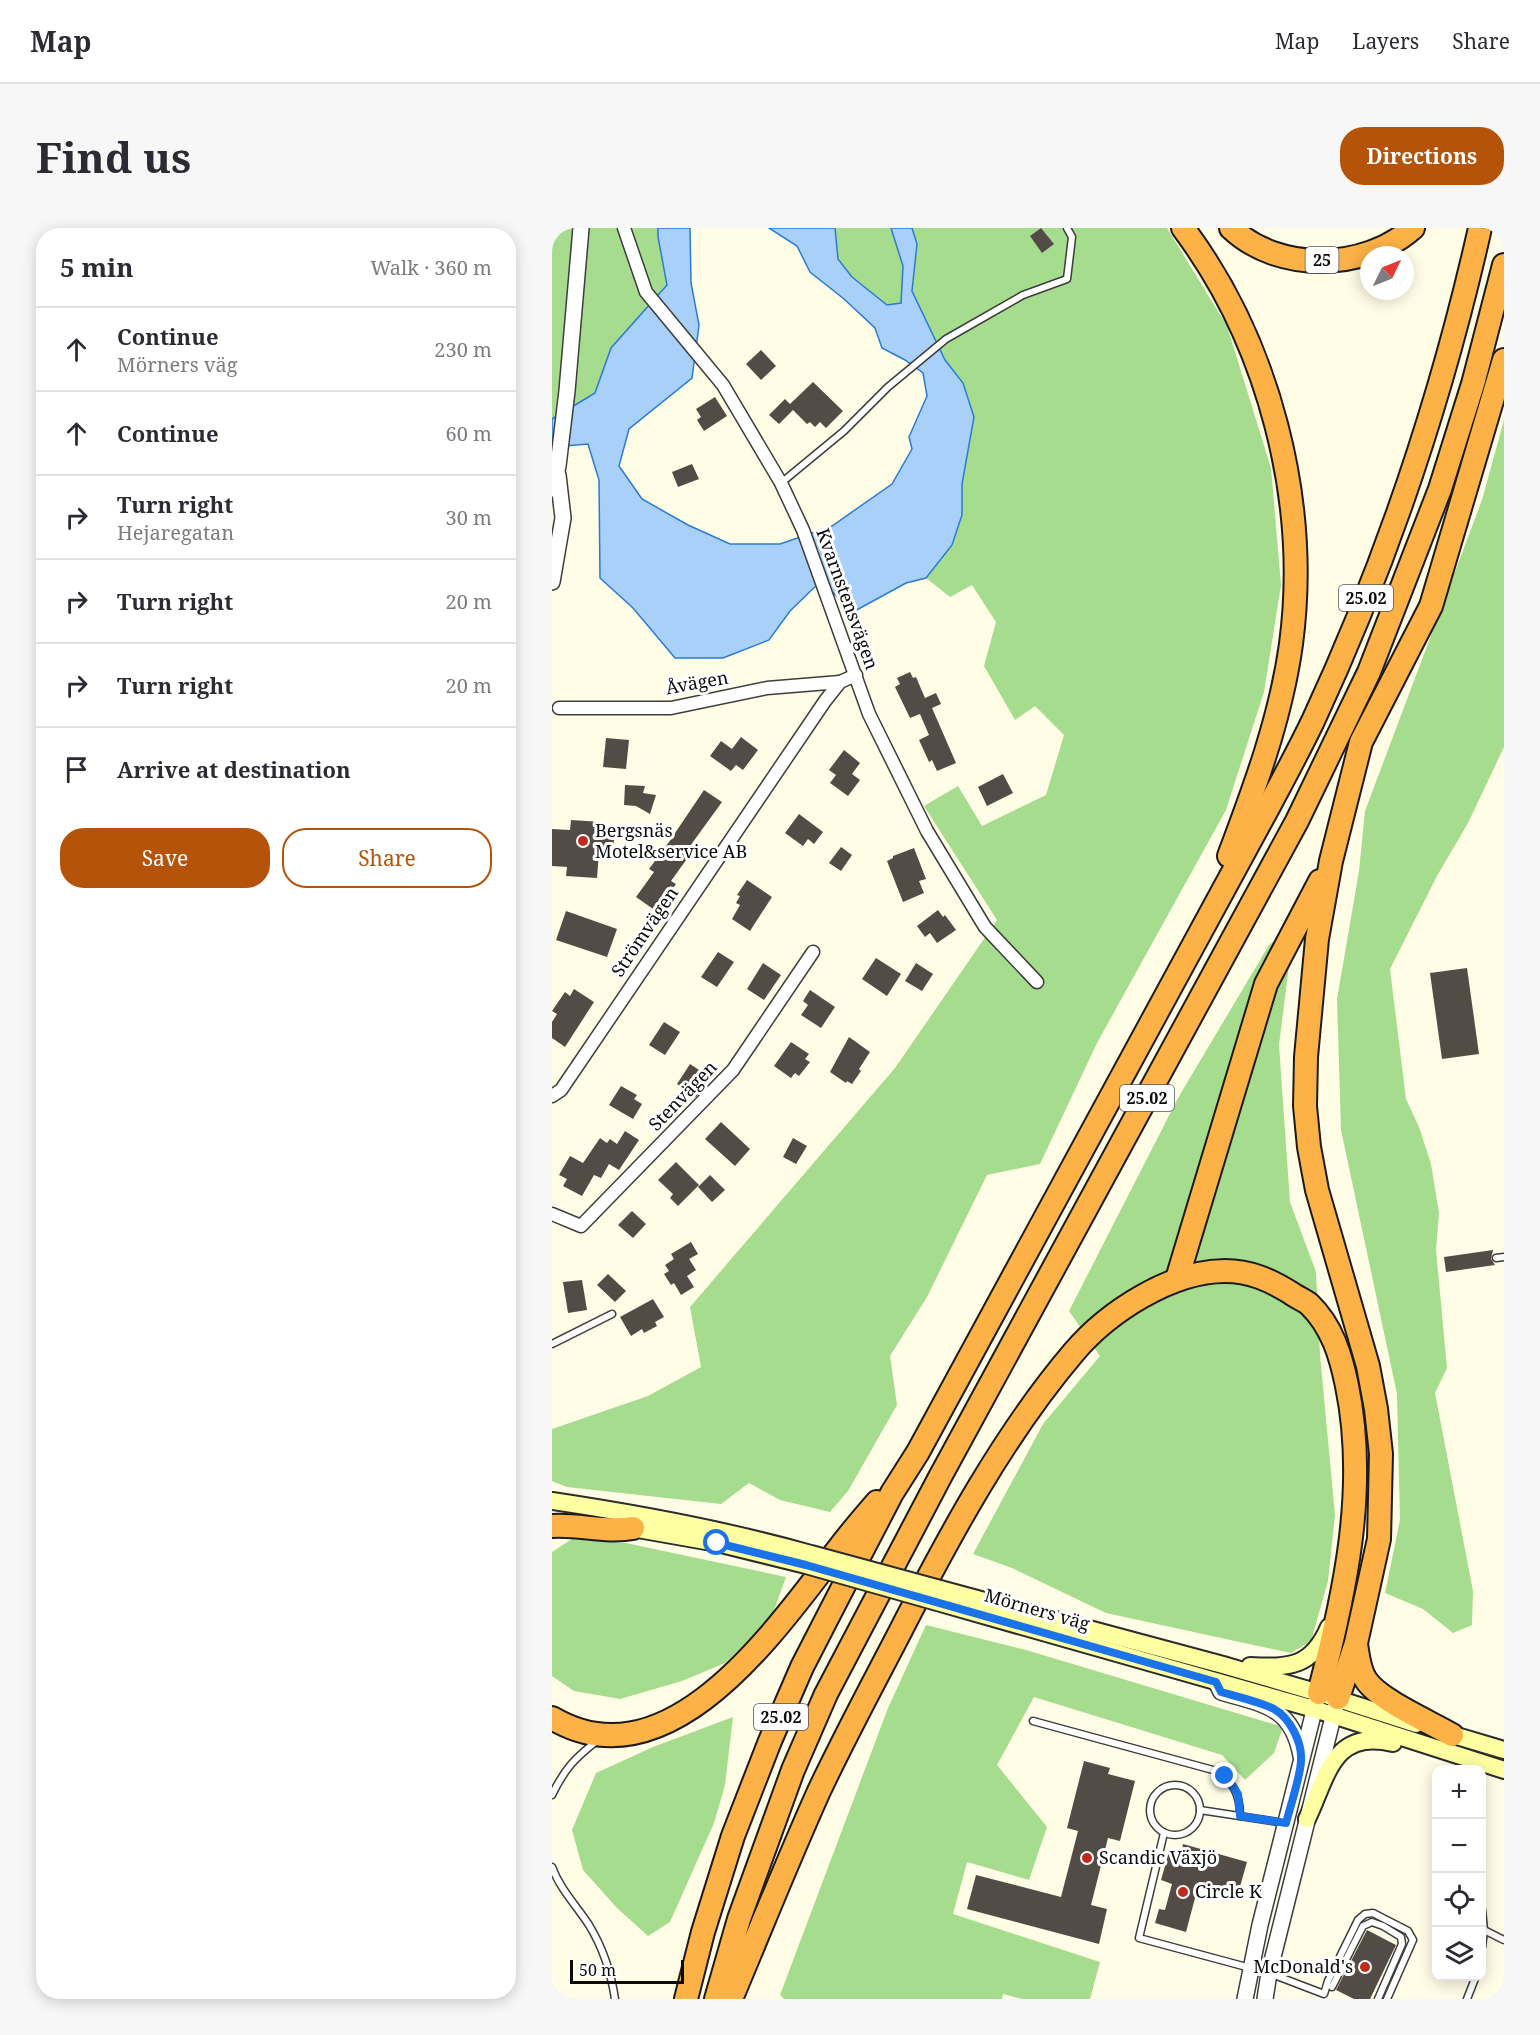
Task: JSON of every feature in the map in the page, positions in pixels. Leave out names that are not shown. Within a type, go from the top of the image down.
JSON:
[{"type":"highway","points":[[1184,228],[1201,251],[1243,327],[1264,384],[1284,460],[1292,510],[1294,554],[1291,643],[1274,723],[1248,805],[1194,945]]},
{"type":"highway","name":"25","points":[[1231,228],[1253,244],[1274,253],[1297,259],[1319,261],[1342,260],[1368,254],[1393,242],[1413,228]]},
{"type":"highway","name":"25.02","points":[[686,1999],[703,1932],[733,1836],[802,1667],[892,1493],[918,1452],[1194,945],[1312,722],[1354,627],[1394,527],[1440,382],[1464,298],[1480,228]]},
{"type":"highway","name":"25.02","points":[[716,1999],[739,1919],[793,1770],[826,1694],[935,1485],[1297,821],[1369,672],[1440,489],[1473,384],[1504,265]]},
{"type":"highway","points":[[1326,1704],[1356,1643],[1379,1539],[1381,1454],[1368,1366],[1317,1190],[1305,1107],[1307,1037],[1314,961],[1331,861],[1360,742],[1431,606],[1504,360]]},
{"type":"highway","points":[[1177,1279],[1266,984],[1331,861]]},
{"type":"highway","points":[[730,1999],[820,1788],[944,1545],[962,1516],[1022,1420],[1075,1350],[1110,1318],[1149,1293],[1177,1279],[1211,1271],[1237,1271],[1269,1279],[1308,1304],[1328,1328],[1341,1358],[1350,1399],[1355,1450],[1356,1498],[1333,1641],[1326,1704]]},
{"type":"highway","points":[[552,1718],[580,1729],[606,1734],[621,1734],[659,1724],[690,1709],[737,1671],[788,1615],[838,1548],[918,1452]]},
{"type":"highway","points":[[552,1526],[619,1530],[633,1528]]},
{"type":"highway","points":[[1356,1643],[1366,1681],[1377,1692],[1446,1742]]},
{"type":"main road","name":"Mörners väg","points":[[552,1501],[706,1528],[939,1596],[1216,1682],[1326,1704]]},
{"type":"main road","name":"Mörners väg","points":[[552,1515],[809,1559]]},
{"type":"main road","name":"Mörners väg","points":[[939,1596],[1222,1665],[1326,1704],[1446,1742],[1504,1770]]},
{"type":"main road","points":[[1222,1665],[1282,1667],[1306,1659],[1321,1642],[1339,1604]]},
{"type":"main road","points":[[1307,1819],[1329,1766],[1354,1744],[1370,1739],[1430,1754],[1446,1742]]},
{"type":"main road","name":"Mörners väg","points":[[1446,1742],[1504,1750]]},
{"type":"street","points":[[552,489],[558,466],[567,391],[581,228]]},
{"type":"street","name":"Kvarnstensvägen","points":[[624,228],[646,292],[723,385],[781,483],[803,530],[869,714],[927,831],[986,927],[1037,982]]},
{"type":"street","points":[[552,582],[554,557],[563,518],[558,466]]},
{"type":"street","name":"Strömvägen","points":[[552,1096],[561,1090],[825,701],[840,682],[856,675]]},
{"type":"street","name":"Åvägen","points":[[559,708],[671,708],[767,688],[840,682]]},
{"type":"street","name":"Stenvägen","points":[[552,1214],[581,1226],[589,1218],[734,1070],[813,952]]},
{"type":"street","points":[[1216,1682],[1221,1692],[1268,1707],[1282,1716],[1288,1722],[1298,1741],[1301,1761]]},
{"type":"street","points":[[1245,1999],[1301,1761],[1326,1704]]},
{"type":"street","points":[[1265,1999],[1269,1973],[1307,1819],[1326,1704]]},
{"type":"lane","points":[[781,483],[844,431],[888,387],[946,339],[1023,295],[1067,279],[1072,237],[1067,228]]},
{"type":"lane","points":[[552,1344],[612,1314]]},
{"type":"lane","points":[[1033,1721],[1213,1770],[1225,1776],[1233,1785],[1240,1802],[1240,1816]]},
{"type":"lane","points":[[552,1795],[563,1773],[582,1752],[606,1734]]},
{"type":"lane","points":[[1173,1785],[1190,1789],[1197,1798],[1200,1810],[1197,1822],[1189,1831],[1177,1835],[1164,1833],[1152,1820],[1150,1809],[1154,1797],[1162,1789],[1173,1785]]},
{"type":"lane","points":[[1200,1810],[1286,1823]]},
{"type":"lane","points":[[1164,1833],[1139,1938],[1269,1973],[1324,1994],[1328,1980],[1358,1920],[1365,1914],[1373,1913],[1408,1931],[1413,1940],[1387,1999]]},
{"type":"lane","points":[[552,1867],[556,1880],[602,1947],[612,1977],[615,1999]]},
{"type":"lane","points":[[1332,1987],[1363,1926],[1372,1922],[1394,1931],[1401,1937],[1402,1944],[1378,1999]]},
{"type":"lane","points":[[1486,1931],[1504,1940]]},
{"type":"lane","points":[[1467,1999],[1474,1981]]},
{"type":"green space","points":[[552,228],[658,228],[667,285],[611,348],[595,393],[552,419]]},
{"type":"green space","points":[[835,228],[891,228],[903,266],[901,304],[887,305],[852,277],[838,258]]},
{"type":"green space","points":[[912,228],[1167,228],[1227,326],[1271,468],[1281,585],[1264,692],[1226,810],[1097,1043],[1040,1164],[987,1175],[927,1297],[890,1356],[897,1405],[848,1491],[830,1512],[780,1500],[749,1483],[721,1504],[567,1487],[552,1481],[552,1429],[648,1396],[701,1367],[690,1307],[895,1068],[997,920],[924,806],[958,786],[982,826],[1046,795],[1064,735],[1035,706],[1015,720],[984,666],[996,622],[972,585],[950,597],[926,578],[952,545],[962,515],[962,484],[974,417],[963,383],[945,360],[912,291],[917,244]]},
{"type":"green space","points":[[1504,420],[1504,747],[1468,823],[1437,876],[1390,969],[1406,1099],[1419,1127],[1431,1164],[1439,1213],[1436,1250],[1447,1368],[1435,1393],[1473,1591],[1472,1625],[1453,1633],[1423,1609],[1385,1593],[1400,1520],[1397,1394],[1341,1130],[1337,999],[1359,871],[1365,811],[1482,500]]},
{"type":"green space","points":[[1294,926],[1279,1045],[1290,1202],[1316,1272],[1320,1355],[1335,1515],[1328,1581],[1311,1641],[1291,1653],[1106,1613],[1012,1568],[973,1554],[1043,1424],[1100,1356],[1069,1311],[1178,1098],[1269,945]]},
{"type":"green space","points":[[572,1539],[626,1543],[786,1577],[771,1619],[725,1663],[682,1681],[620,1699],[574,1691],[552,1676],[552,1552]]},
{"type":"green space","points":[[926,1625],[1026,1650],[1283,1727],[1274,1753],[1245,1780],[1222,1755],[1034,1697],[997,1765],[1047,1827],[1029,1880],[967,1862],[953,1914],[1100,1962],[1090,1999],[1022,1999],[1003,1994],[1002,1999],[784,1999],[780,1995],[888,1708]]},
{"type":"green space","points":[[733,1717],[725,1785],[714,1823],[670,1922],[648,1936],[617,1908],[583,1870],[572,1830],[596,1773],[653,1747]]},
{"type":"water","points":[[658,228],[690,228],[691,283],[699,325],[692,378],[629,429],[619,466],[642,499],[688,525],[730,544],[780,544],[832,526],[892,484],[912,449],[909,437],[927,396],[923,373],[882,348],[875,328],[810,272],[797,246],[769,228],[835,228],[838,259],[852,277],[887,305],[901,303],[903,266],[891,228],[912,228],[917,244],[912,291],[945,360],[963,383],[974,417],[962,484],[962,515],[952,545],[926,578],[906,583],[853,612],[821,581],[790,611],[769,640],[723,658],[675,658],[633,608],[600,578],[599,480],[588,444],[552,447],[552,419],[595,393],[611,348],[667,285]]},
{"type":"building","points":[[1041,228],[1054,244],[1042,253],[1030,236]]},
{"type":"building","points":[[761,350],[776,366],[761,380],[746,364]]},
{"type":"building","points":[[813,382],[843,411],[826,428],[820,422],[815,427],[810,422],[807,424],[793,410],[779,424],[769,415],[785,399],[790,404]]},
{"type":"building","points":[[715,397],[727,416],[704,431],[697,420],[701,417],[696,409]]},
{"type":"building","points":[[692,464],[699,479],[678,487],[672,472]]},
{"type":"building","points":[[910,672],[913,678],[916,677],[925,698],[936,693],[941,704],[932,708],[956,763],[937,771],[932,760],[929,762],[919,740],[929,735],[920,714],[910,718],[895,687],[900,684],[897,678]]},
{"type":"building","points":[[741,737],[758,750],[743,770],[736,765],[731,771],[710,756],[721,741],[732,749]]},
{"type":"building","points":[[606,738],[629,740],[626,769],[603,767]]},
{"type":"building","points":[[844,750],[860,763],[852,774],[860,780],[848,796],[830,783],[836,775],[829,770]]},
{"type":"building","points":[[1003,774],[1013,793],[987,806],[978,787]]},
{"type":"building","points":[[625,785],[645,786],[643,793],[656,795],[650,814],[636,806],[624,805]]},
{"type":"building","points":[[704,790],[722,802],[685,853],[689,856],[671,881],[676,884],[656,911],[636,897],[654,872],[649,869]]},
{"type":"building","points":[[799,814],[823,832],[814,844],[808,839],[803,846],[785,833]]},
{"type":"building","name":"Bergsnäs Motel&service AB","points":[[571,820],[602,822],[601,826],[615,827],[613,853],[599,852],[597,878],[566,876],[567,867],[552,866],[552,829],[570,830]]},
{"type":"building","points":[[841,847],[852,855],[841,871],[829,863]]},
{"type":"building","points":[[914,848],[926,879],[919,881],[924,893],[903,902],[887,861],[893,856]]},
{"type":"building","points":[[747,880],[772,897],[750,931],[732,919],[740,905],[736,903],[740,896],[737,895]]},
{"type":"building","points":[[938,910],[943,917],[945,915],[956,930],[937,943],[930,933],[925,937],[917,926]]},
{"type":"building","points":[[566,911],[617,929],[607,957],[556,940]]},
{"type":"building","points":[[718,952],[734,962],[717,987],[701,977]]},
{"type":"building","points":[[876,958],[901,974],[887,996],[862,979]]},
{"type":"building","points":[[763,963],[781,975],[764,1000],[747,989]]},
{"type":"building","points":[[916,963],[933,974],[922,991],[905,981]]},
{"type":"building","points":[[1467,968],[1479,1054],[1442,1059],[1430,973]]},
{"type":"building","points":[[574,989],[594,1002],[565,1047],[552,1038],[552,1022],[557,1014],[552,1011],[565,992],[570,996]]},
{"type":"building","points":[[810,990],[835,1007],[821,1028],[801,1015],[808,1005],[803,1001]]},
{"type":"building","points":[[664,1022],[680,1032],[665,1055],[649,1045]]},
{"type":"building","points":[[849,1037],[870,1052],[852,1084],[847,1081],[846,1083],[830,1072]]},
{"type":"building","points":[[791,1042],[809,1054],[805,1059],[810,1062],[799,1076],[795,1073],[791,1078],[774,1066]]},
{"type":"building","points":[[690,1064],[705,1074],[700,1083],[705,1086],[696,1097],[677,1084]]},
{"type":"building","points":[[621,1086],[637,1095],[634,1099],[642,1104],[633,1119],[609,1105]]},
{"type":"building","points":[[721,1122],[750,1149],[735,1166],[705,1139]]},
{"type":"building","points":[[625,1131],[639,1140],[619,1170],[609,1164],[601,1178],[594,1175],[582,1196],[563,1186],[567,1179],[559,1175],[570,1156],[583,1163],[600,1138],[607,1143],[610,1139],[617,1144]]},
{"type":"building","points":[[793,1138],[807,1146],[796,1164],[783,1157]]},
{"type":"building","points":[[676,1162],[699,1185],[678,1206],[670,1198],[673,1194],[658,1180]]},
{"type":"building","points":[[710,1175],[725,1190],[712,1202],[698,1187]]},
{"type":"building","points":[[632,1211],[646,1224],[633,1238],[618,1225]]},
{"type":"building","points":[[691,1242],[698,1254],[689,1259],[696,1270],[687,1276],[694,1287],[681,1295],[674,1283],[671,1285],[664,1274],[669,1271],[665,1265],[674,1259],[671,1254]]},
{"type":"building","points":[[1493,1250],[1491,1259],[1495,1265],[1446,1272],[1444,1257]]},
{"type":"building","points":[[608,1274],[626,1291],[615,1302],[597,1285]]},
{"type":"building","points":[[582,1280],[587,1310],[568,1313],[563,1282]]},
{"type":"building","points":[[653,1299],[664,1317],[655,1322],[657,1326],[644,1333],[642,1329],[631,1336],[620,1317]]},
{"type":"building","name":"Scandic Växjö","points":[[1084,1761],[1110,1768],[1108,1774],[1135,1781],[1120,1841],[1108,1838],[1091,1905],[1107,1909],[1099,1944],[967,1909],[976,1875],[1061,1897],[1078,1831],[1067,1828]]},
{"type":"building","name":"Circle K","points":[[1183,1844],[1247,1862],[1237,1897],[1198,1887],[1186,1932],[1155,1923],[1159,1909],[1165,1910],[1172,1884],[1161,1880],[1170,1848],[1182,1851]]},
{"type":"building","name":"McDonald's","points":[[1367,1930],[1396,1945],[1370,1999],[1354,1999],[1336,1990]]},
{"type":"place","name":"Bergsnäs Motel&service AB","points":[[583,841]]},
{"type":"place","name":"Scandic Växjö","points":[[1087,1858]]},
{"type":"place","name":"Circle K","points":[[1183,1892]]},
{"type":"place","name":"McDonald's","points":[[1365,1967]]},
{"type":"route","points":[[717,1543],[806,1565],[1216,1682],[1221,1692],[1276,1710],[1294,1732],[1301,1761],[1286,1823],[1240,1816],[1238,1794],[1225,1776]]}]
